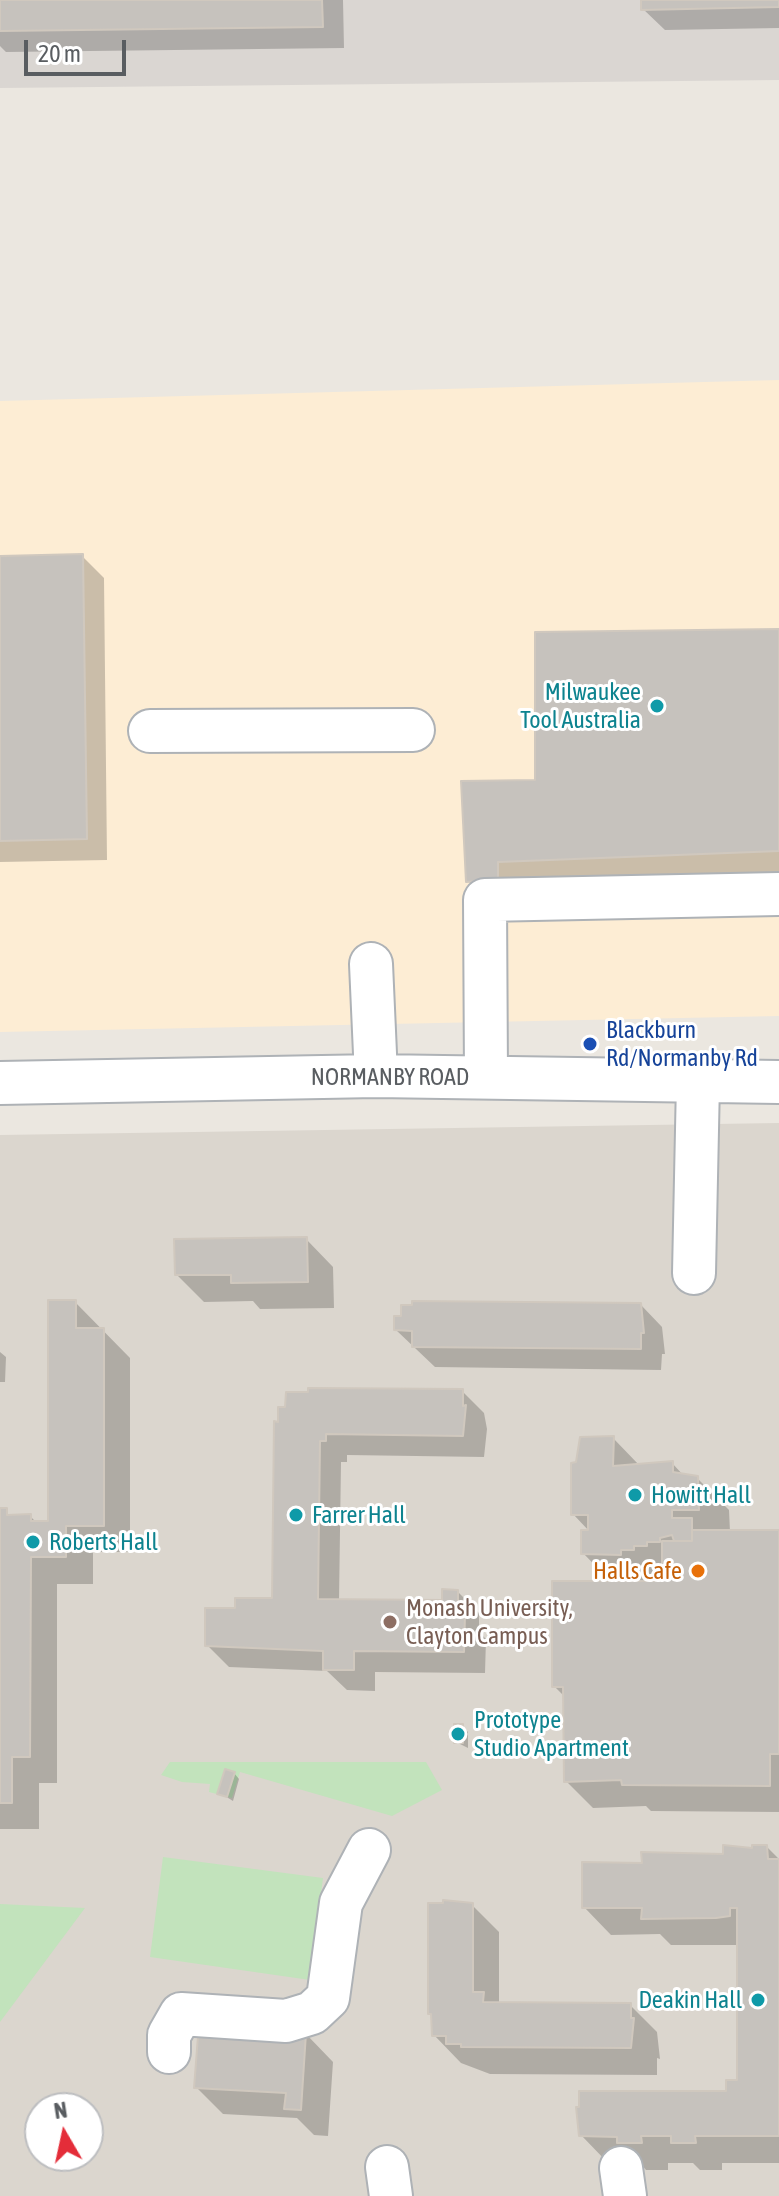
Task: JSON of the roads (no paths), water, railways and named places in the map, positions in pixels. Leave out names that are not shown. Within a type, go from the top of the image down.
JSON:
[{"type":"street","points":[[150,731],[413,730]]},
{"type":"street","points":[[486,1076],[485,900],[779,894]]},
{"type":"street","points":[[485,929],[770,920],[779,910]]},
{"type":"street","points":[[371,964],[376,1076]]},
{"type":"street","name":"NORMANBY ROAD","points":[[0,1083],[376,1076],[779,1082]]},
{"type":"street","points":[[694,1273],[698,1082]]},
{"type":"street","points":[[169,2052],[169,2035],[181,2014],[286,2021],[312,2013],[328,1998],[341,1903],[369,1850]]},
{"type":"place","name":"Milwaukee Tool Australia","points":[[657,706]]},
{"type":"place","name":"Blackburn Rd/Normanby Rd","points":[[590,1044]]},
{"type":"place","name":"Howitt Hall","points":[[635,1495]]},
{"type":"place","name":"Farrer Hall","points":[[296,1515]]},
{"type":"place","name":"Roberts Hall","points":[[33,1542]]},
{"type":"place","name":"Halls Cafe","points":[[698,1571]]},
{"type":"place","name":"Monash University, Clayton Campus","points":[[390,1622]]},
{"type":"place","name":"Prototype Studio Apartment","points":[[458,1734]]},
{"type":"place","name":"Deakin Hall","points":[[758,2000]]}]
